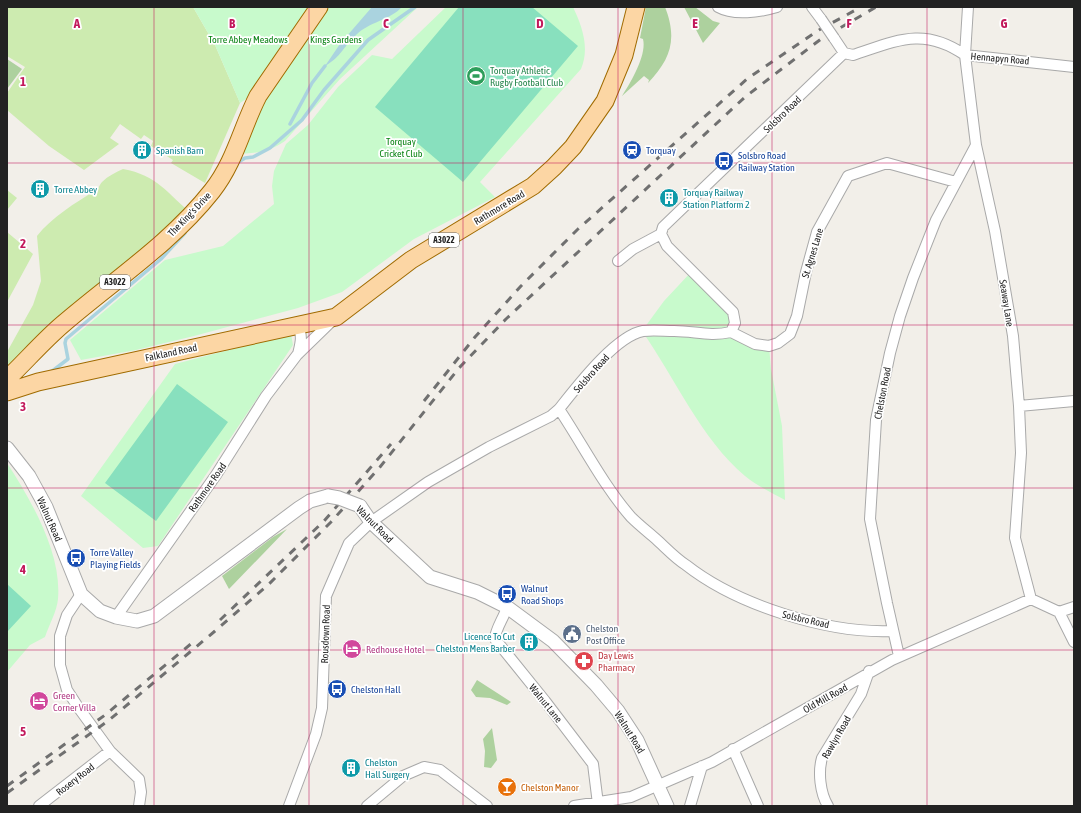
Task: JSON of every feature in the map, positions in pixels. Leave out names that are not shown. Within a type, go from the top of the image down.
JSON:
[{"type":"main road","name":"The King's Drive","points":[[7,379],[62,325],[187,219],[213,190],[236,152],[250,111],[258,96],[319,7]]},
{"type":"main road","name":"Rathmore Road","points":[[336,318],[411,260],[533,186],[554,167],[573,147],[605,101],[624,55],[636,7]]},
{"type":"main road","name":"Falkland Road","points":[[7,392],[38,382],[297,324],[336,318]]},
{"type":"street","points":[[718,7],[724,11],[739,12],[760,11],[778,7]]},
{"type":"street","points":[[812,7],[844,53]]},
{"type":"street","name":"Seaway Lane","points":[[968,7],[965,55],[976,145],[995,231],[1010,321],[1019,406],[1021,453],[1015,538],[1031,599]]},
{"type":"street","name":"Hennapyn Road","points":[[844,53],[853,55],[904,38],[933,39],[952,46],[965,55],[1074,67]]},
{"type":"street","name":"Solsbro Road","points":[[661,234],[663,227],[844,53]]},
{"type":"street","name":"Chelston Road","points":[[900,656],[893,632],[870,519],[876,420],[900,316],[927,242],[976,145]]},
{"type":"street","name":"St. Agnes Lane","points":[[731,332],[756,344],[769,346],[778,343],[790,334],[797,316],[806,272],[817,232],[848,176],[887,163],[956,182]]},
{"type":"street","points":[[618,261],[632,249],[661,234],[667,246],[683,264],[733,312],[735,323],[731,332]]},
{"type":"street","name":"Rathmore Road","points":[[116,617],[216,476],[266,396],[297,355],[336,318]]},
{"type":"street","name":"Rathmore Road","points":[[297,324],[301,332],[302,341],[297,355]]},
{"type":"street","name":"Solsbro Road","points":[[731,332],[714,336],[682,331],[642,331],[631,336],[603,356],[559,409],[600,474],[632,518],[685,565],[754,603],[776,612],[852,629],[872,632],[893,632]]},
{"type":"street","points":[[1019,406],[1074,401]]},
{"type":"street","name":"Rousdown Road","points":[[289,806],[316,734],[322,708],[326,596],[349,543],[372,522],[428,482],[489,447],[551,416],[559,409]]},
{"type":"street","name":"Walnut Road","points":[[7,448],[29,476],[46,507],[81,594],[100,611],[116,617],[137,621],[154,616],[310,501],[328,496],[339,498],[360,506],[372,522],[430,576],[477,592],[507,607],[553,641],[596,685],[618,711],[637,740],[659,785],[667,806]]},
{"type":"street","points":[[81,594],[67,615],[60,636],[60,665],[67,690],[78,707],[110,750],[139,779],[141,792],[139,806]]},
{"type":"street","points":[[1031,599],[1059,612],[1074,642]]},
{"type":"street","name":"Old Mill Road","points":[[574,806],[598,804],[631,797],[702,766],[869,671],[1031,599]]},
{"type":"street","name":"Walnut Lane","points":[[507,607],[503,620],[495,634],[495,639],[594,764],[598,804]]},
{"type":"street","points":[[1059,612],[1074,607]]},
{"type":"street","name":"Rawlyn Road","points":[[828,806],[819,769],[822,758],[861,694],[869,671]]},
{"type":"street","points":[[733,749],[758,806]]},
{"type":"street","name":"Rosery Road","points":[[39,806],[110,750]]},
{"type":"street","points":[[690,806],[702,766]]},
{"type":"street","points":[[367,806],[385,789],[403,776],[424,767],[440,770],[487,806]]},
{"type":"green space","points":[[7,7],[193,7],[215,45],[240,103],[205,183],[171,163],[173,160],[151,146],[153,141],[144,135],[141,139],[120,124],[110,138],[119,144],[84,170],[49,146],[7,110],[7,93],[25,67],[7,56]]},
{"type":"green space","name":"Torre Abbey Meadows","points":[[193,7],[310,7],[249,97],[240,103],[215,45]]},
{"type":"green space","name":"Kings Gardens","points":[[319,7],[418,7],[340,79],[285,141],[273,148],[261,152],[234,154]]},
{"type":"green space","name":"Torquay Cricket Club","points":[[446,7],[573,7],[582,29],[585,53],[581,69],[480,182],[495,197],[414,239],[342,292],[298,308],[194,336],[136,350],[81,360],[70,340],[165,260],[223,246],[274,204],[272,186],[274,171],[286,144],[308,125],[338,87],[372,55],[392,59]]},
{"type":"green space","name":"Torquay Athletic Rugby Football Club","points":[[459,7],[532,7],[578,46],[463,182],[375,107]]},
{"type":"green space","points":[[646,7],[665,7],[671,30],[670,49],[662,66],[648,83],[649,80],[644,76],[622,96],[630,83],[643,53],[643,39],[640,38]]},
{"type":"green space","points":[[684,7],[695,7],[713,21],[720,23],[703,43]]},
{"type":"green space","points":[[7,59],[22,69],[7,89]]},
{"type":"green space","points":[[123,169],[145,176],[161,186],[192,214],[7,379],[7,352],[33,305],[41,281],[37,236],[56,217],[96,190],[107,178]]},
{"type":"green space","points":[[7,190],[17,198],[7,210]]},
{"type":"green space","points":[[7,232],[33,254],[7,302]]},
{"type":"green space","points":[[692,271],[733,312],[731,332],[769,346],[771,369],[782,426],[785,500],[750,480],[729,461],[689,407],[642,331],[664,301]]},
{"type":"green space","points":[[291,334],[293,345],[158,546],[143,548],[81,496],[175,364]]},
{"type":"green space","points":[[177,384],[228,422],[156,521],[105,483]]},
{"type":"green space","points":[[7,463],[35,510],[50,546],[58,581],[58,599],[55,613],[45,637],[30,645],[7,672]]},
{"type":"green space","points":[[287,529],[229,589],[222,576],[273,537]]},
{"type":"green space","points":[[7,584],[31,606],[7,632]]},
{"type":"green space","points":[[477,680],[511,702],[507,705],[490,698],[476,697],[471,690]]},
{"type":"green space","points":[[492,728],[497,760],[491,768],[484,767],[485,751],[483,739]]},
{"type":"water","points":[[372,7],[402,7],[392,15],[361,31],[335,59],[325,66],[340,44]]},
{"type":"waterway","points":[[237,163],[245,158],[253,157],[270,148],[302,120],[324,90],[368,40],[415,7]]},
{"type":"waterway","points":[[290,124],[312,83],[325,66]]},
{"type":"waterway","points":[[51,372],[68,359],[65,343],[66,339],[161,259],[185,233]]},
{"type":"railway","points":[[424,401],[475,337],[521,286],[577,230],[747,79],[819,30],[861,7]]},
{"type":"railway","points":[[7,793],[108,721],[268,585],[331,522],[380,467],[459,368],[506,319],[745,97],[821,39],[876,7]]},
{"type":"railway","points":[[220,620],[324,521],[391,444]]},
{"type":"railway","points":[[7,786],[105,715],[192,643]]},
{"type":"place","name":"Torquay Athletic Rugby Football Club","points":[[476,76]]},
{"type":"place","name":"Spanish Barn","points":[[142,150]]},
{"type":"place","name":"Torquay","points":[[632,150]]},
{"type":"place","name":"Solsbro Road Railway Station","points":[[724,161]]},
{"type":"place","name":"Torre Abbey","points":[[40,189]]},
{"type":"place","name":"Torquay Railway Station Platform 2","points":[[669,198]]},
{"type":"place","name":"Torre Valley Playing Fields","points":[[76,558]]},
{"type":"place","name":"Walnut Road Shops","points":[[507,594]]},
{"type":"place","name":"Chelston Post Office","points":[[572,634]]},
{"type":"place","name":"Licence To Cut Chelston Mens Barber","points":[[529,642]]},
{"type":"place","name":"Redhouse Hotel","points":[[352,649]]},
{"type":"place","name":"Day Lewis Pharmacy","points":[[584,661]]},
{"type":"place","name":"Chelston Hall","points":[[337,689]]},
{"type":"place","name":"Green Corner Villa","points":[[39,701]]},
{"type":"place","name":"Chelston Hall Surgery","points":[[351,768]]},
{"type":"place","name":"Chelston Manor","points":[[507,787]]}]
